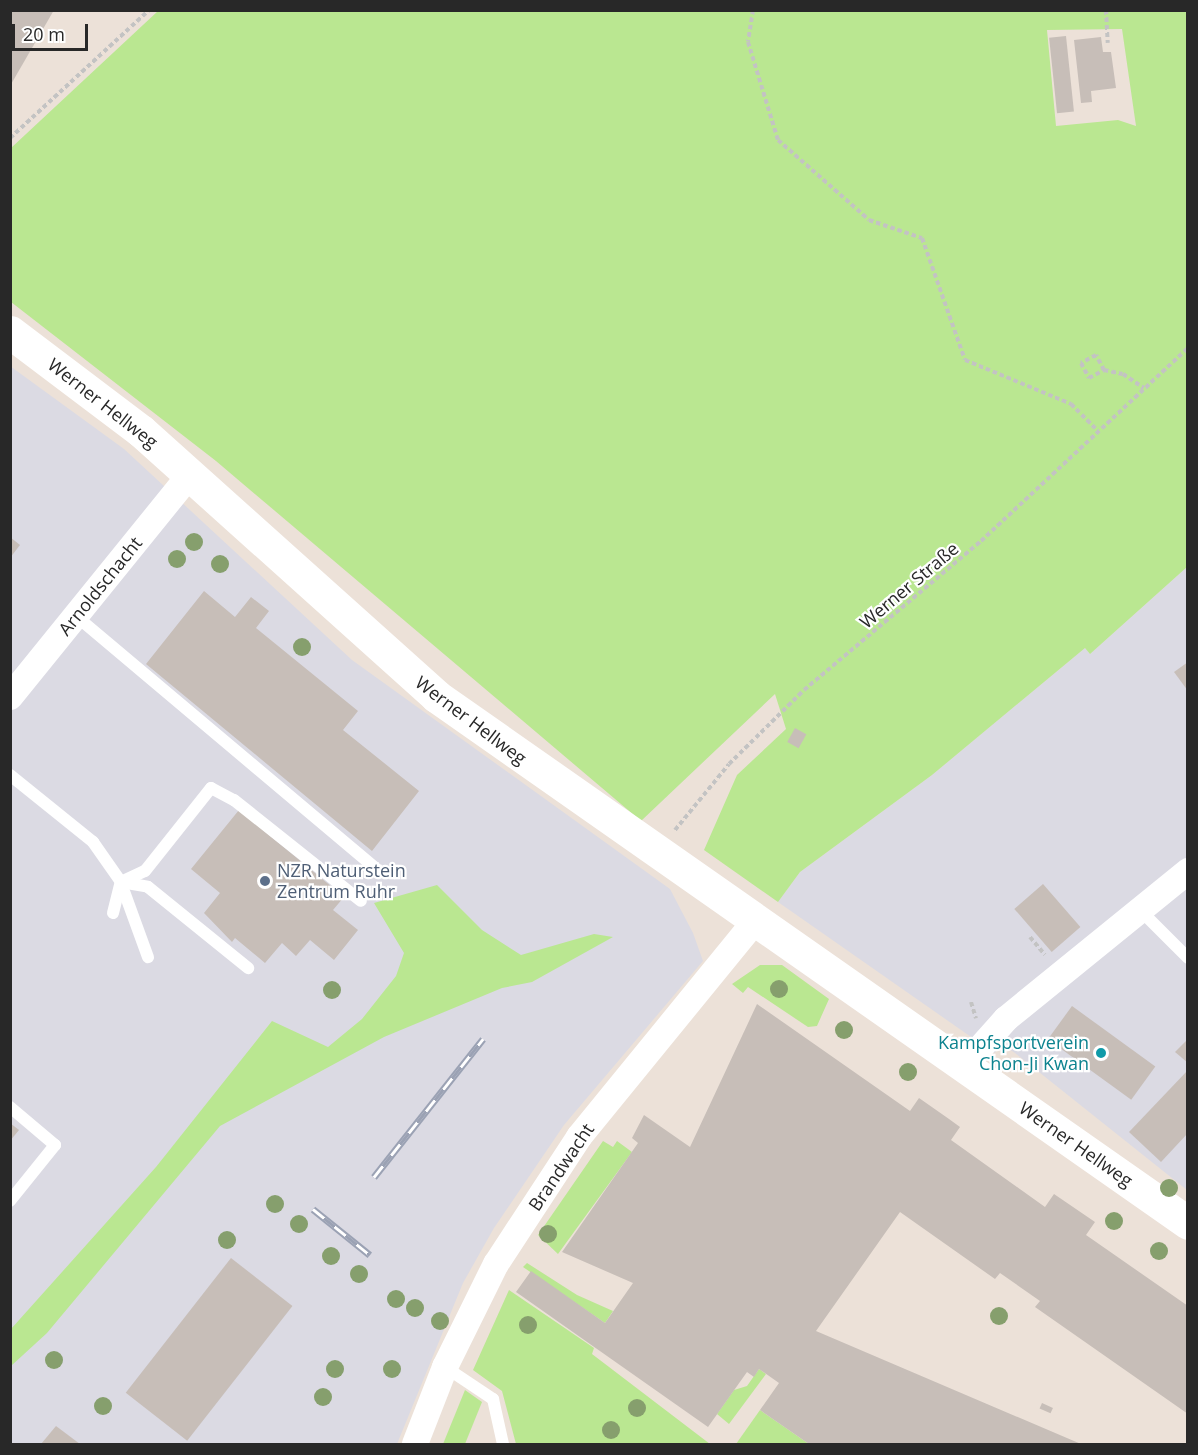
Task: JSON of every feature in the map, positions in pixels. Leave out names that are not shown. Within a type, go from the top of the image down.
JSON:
[{"type":"main road","name":"Werner Hellweg","points":[[10,332],[190,475],[436,696],[1188,1223]]},
{"type":"street","name":"Arnoldschacht","points":[[10,697],[190,475]]},
{"type":"street","points":[[964,1066],[1006,1019],[1188,871]]},
{"type":"street","name":"Brandwacht","points":[[415,1444],[445,1367],[496,1264],[579,1137],[756,920]]},
{"type":"lane","points":[[76,616],[378,870]]},
{"type":"lane","points":[[10,775],[93,842],[121,882],[148,957]]},
{"type":"lane","points":[[112,913],[121,882],[145,871],[212,788],[234,800],[361,901]]},
{"type":"lane","points":[[121,882],[148,886],[248,968]]},
{"type":"lane","points":[[1140,910],[1188,958]]},
{"type":"lane","points":[[10,1107],[56,1145],[10,1201]]},
{"type":"lane","points":[[445,1367],[493,1399],[503,1444]]},
{"type":"path","points":[[10,138],[149,10]]},
{"type":"path","points":[[753,10],[748,42],[778,141],[869,220],[922,238],[965,360],[1071,404],[1097,430]]},
{"type":"path","points":[[1106,10],[1108,43]]},
{"type":"path","name":"Werner Straße","points":[[657,851],[729,764],[804,690],[981,541],[1097,430],[1188,348]]},
{"type":"path","points":[[1104,370],[1096,355],[1081,363],[1089,378],[1104,370],[1123,374],[1143,388]]},
{"type":"shaded area","points":[[10,366],[124,449],[352,660],[670,889],[693,933],[703,961],[564,1125],[494,1228],[463,1283],[397,1444],[11,1444]]},
{"type":"shaded area","points":[[1187,567],[1187,1190],[1015,1053],[1003,1045],[994,1053],[778,902],[800,872],[932,775],[1085,648],[1090,654]]},
{"type":"green space","points":[[158,11],[1187,11],[1187,567],[1090,654],[1085,648],[932,775],[800,872],[778,902],[704,850],[737,775],[786,729],[775,694],[641,821],[216,461],[11,302],[11,148]],"holes":[[[1122,29],[1136,126],[1118,120],[1056,126],[1047,30]]]},
{"type":"green space","points":[[437,885],[482,930],[521,955],[594,934],[613,937],[532,982],[502,988],[384,1037],[220,1126],[47,1333],[11,1366],[11,1329],[156,1167],[272,1021],[328,1047],[362,1019],[396,976],[404,953],[374,903]]},
{"type":"green space","points":[[760,965],[782,965],[829,999],[817,1026],[808,1027],[748,987],[743,993],[732,984]]},
{"type":"green space","points":[[603,1141],[613,1147],[617,1141],[632,1152],[558,1254],[538,1235]]},
{"type":"green space","points":[[527,1263],[577,1295],[613,1311],[605,1323],[523,1267]]},
{"type":"green space","points":[[509,1290],[594,1348],[592,1354],[710,1444],[516,1444],[502,1391],[473,1370]]},
{"type":"green space","points":[[759,1369],[766,1374],[729,1424],[717,1414],[734,1390],[747,1386]]},
{"type":"green space","points":[[465,1390],[482,1402],[465,1444],[443,1444]]},
{"type":"green space","points":[[760,1410],[809,1444],[736,1444]]},
{"type":"building","points":[[10,10],[54,10],[10,86]]},
{"type":"building","points":[[1066,36],[1074,112],[1057,113],[1049,38]]},
{"type":"building","points":[[1101,37],[1103,52],[1111,52],[1116,88],[1091,91],[1092,102],[1081,103],[1074,40]]},
{"type":"building","points":[[10,537],[20,545],[10,558]]},
{"type":"building","points":[[204,591],[235,617],[251,597],[269,611],[256,628],[358,711],[343,730],[419,791],[372,851],[146,664]]},
{"type":"building","points":[[1188,662],[1188,691],[1174,672]]},
{"type":"building","points":[[795,728],[806,734],[799,748],[787,742]]},
{"type":"building","name":"NZR Naturstein Zentrum Ruhr","points":[[239,810],[344,897],[333,910],[358,930],[334,960],[310,940],[296,956],[282,943],[265,963],[235,938],[232,942],[204,913],[220,893],[191,869]]},
{"type":"building","points":[[1043,884],[1080,927],[1052,952],[1014,909]]},
{"type":"building","points":[[757,1004],[910,1111],[919,1098],[949,1119],[960,1127],[951,1140],[1045,1207],[1054,1194],[1095,1222],[1086,1235],[1188,1306],[1188,1414],[1035,1307],[1040,1301],[1000,1273],[995,1279],[900,1212],[816,1331],[1081,1444],[809,1444],[760,1410],[779,1383],[759,1369],[754,1377],[747,1372],[708,1427],[516,1292],[531,1271],[605,1323],[633,1283],[562,1252],[638,1143],[632,1138],[644,1115],[690,1147]]},
{"type":"building","name":"Kampfsportverein Chon-Ji Kwan","points":[[1072,1006],[1155,1067],[1131,1100],[1048,1039]]},
{"type":"building","points":[[1188,1039],[1188,1063],[1175,1052]]},
{"type":"building","points":[[1188,1070],[1188,1133],[1161,1162],[1129,1132]]},
{"type":"building","points":[[10,1123],[19,1130],[10,1141]]},
{"type":"building","points":[[231,1258],[292,1306],[187,1441],[126,1393]]},
{"type":"building","points":[[1042,1403],[1053,1408],[1051,1413],[1040,1408]]},
{"type":"building","points":[[56,1426],[80,1444],[41,1444]]},
{"type":"railway","points":[[374,1177],[483,1039]]},
{"type":"railway","points":[[313,1209],[370,1255]]},
{"type":"place","name":"NZR Naturstein Zentrum Ruhr","points":[[265,881]]},
{"type":"place","name":"Kampfsportverein Chon-Ji Kwan","points":[[1101,1053]]}]
